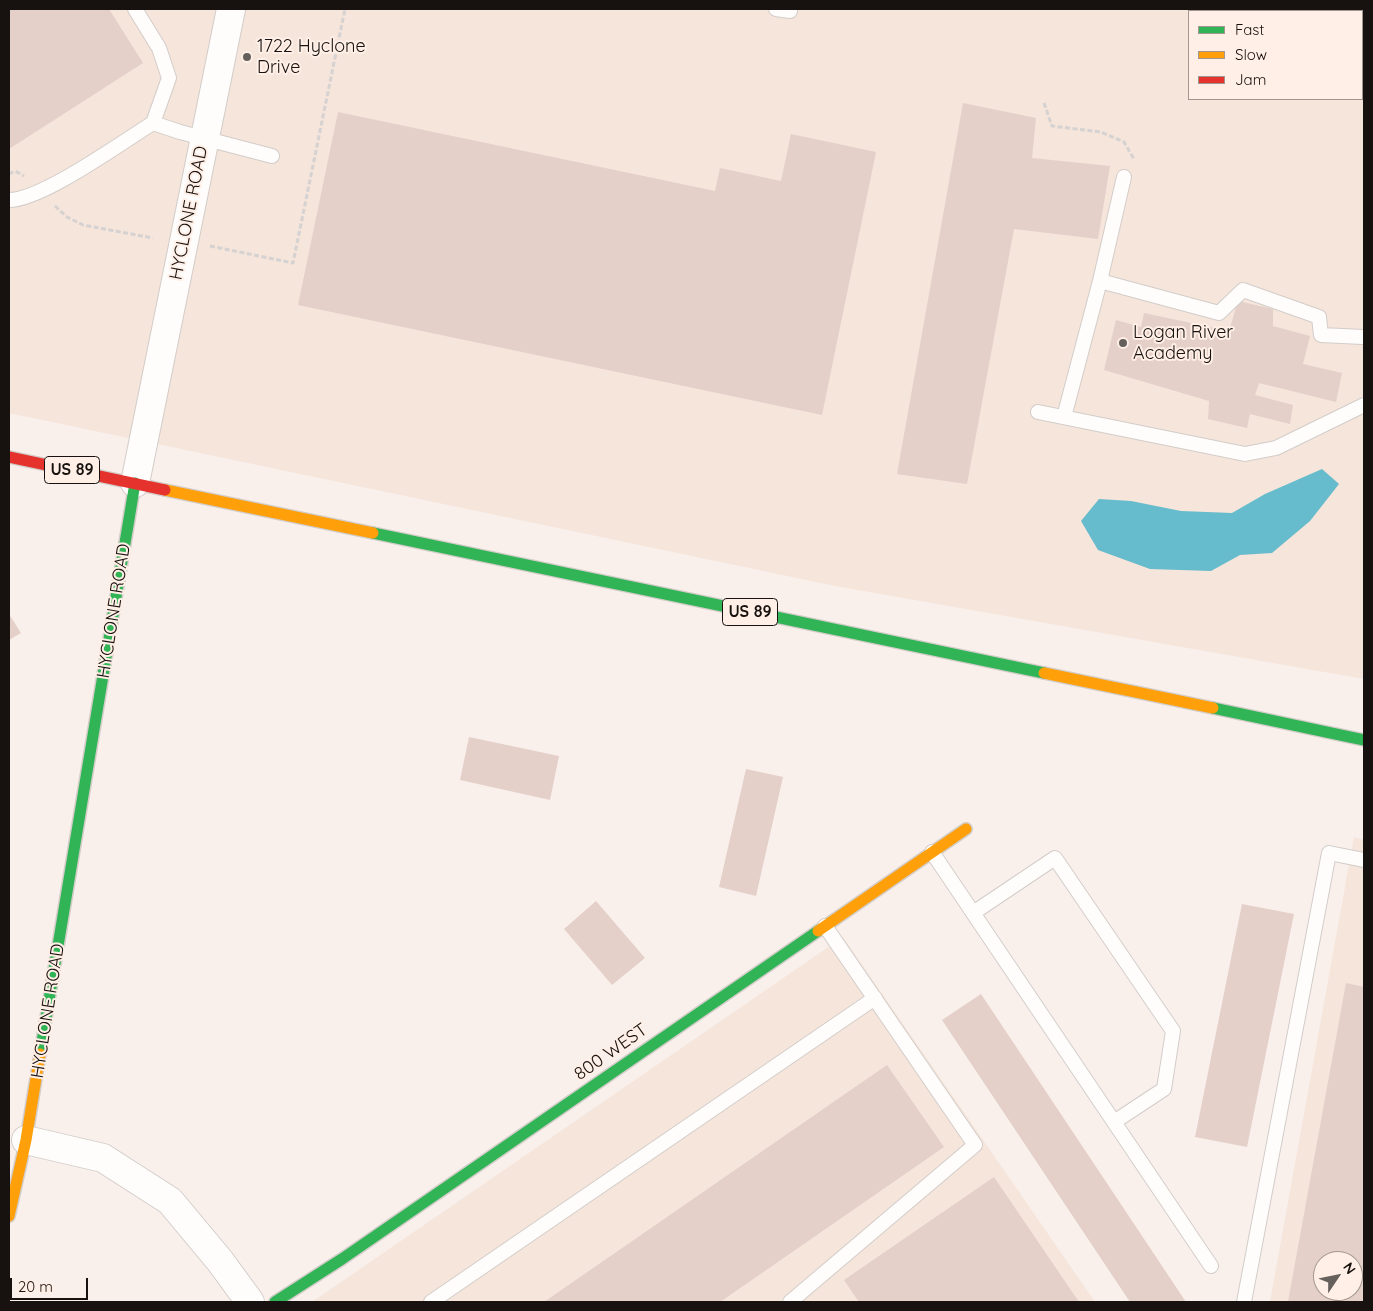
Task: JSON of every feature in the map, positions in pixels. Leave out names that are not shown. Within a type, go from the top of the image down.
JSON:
[{"type":"main road","name":"US 89","points":[[9,457],[1364,740]]},
{"type":"main road","name":"HYCLONE ROAD","points":[[9,1216],[26,1140],[135,483]]},
{"type":"main road","name":"800 WEST","points":[[275,1302],[342,1259],[966,829]]},
{"type":"street","name":"HYCLONE ROAD","points":[[135,483],[231,9]]},
{"type":"street","points":[[26,1140],[103,1158],[170,1201],[220,1261],[250,1302]]},
{"type":"lane","points":[[9,200],[18,200],[65,178],[153,123],[169,78],[159,48],[135,9]]},
{"type":"lane","points":[[776,9],[790,11],[790,9]]},
{"type":"lane","points":[[153,123],[272,156]]},
{"type":"lane","points":[[1064,417],[1100,281],[1124,176]]},
{"type":"lane","points":[[1100,281],[1220,313],[1244,290],[1319,317],[1321,335],[1363,337]]},
{"type":"lane","points":[[1038,412],[1245,454],[1276,448],[1364,405]]},
{"type":"lane","points":[[932,852],[1211,1266]]},
{"type":"lane","points":[[1244,1302],[1329,853],[1364,860]]},
{"type":"lane","points":[[973,913],[1055,858],[1173,1031],[1164,1088],[1114,1122]]},
{"type":"lane","points":[[790,1302],[975,1145],[825,926]]},
{"type":"lane","points":[[431,1302],[875,998]]},
{"type":"path","points":[[207,246],[293,263],[345,9]]},
{"type":"path","points":[[1044,103],[1052,126],[1101,132],[1124,142],[1134,160],[1124,176]]},
{"type":"path","points":[[40,191],[67,218],[83,225],[153,238]]},
{"type":"shaded area","points":[[9,9],[1364,9],[1364,679],[835,586],[9,413]]},
{"type":"shaded area","points":[[1354,837],[1364,840],[1364,1302],[1270,1302]]},
{"type":"shaded area","points":[[843,937],[1095,1302],[312,1302]]},
{"type":"water","points":[[1322,469],[1339,484],[1310,521],[1272,553],[1240,555],[1211,571],[1150,569],[1098,550],[1081,521],[1099,499],[1131,501],[1181,511],[1232,513],[1265,494]]},
{"type":"building","points":[[9,9],[109,9],[143,63],[9,149]]},
{"type":"building","points":[[1294,9],[1364,9],[1364,25],[1363,10]]},
{"type":"building","points":[[963,103],[1036,118],[1032,158],[1110,166],[1098,239],[1014,229],[967,484],[897,474]]},
{"type":"building","points":[[338,112],[715,191],[720,168],[781,181],[791,134],[876,152],[822,415],[298,305]]},
{"type":"building","points":[[1238,301],[1273,309],[1273,326],[1310,336],[1303,364],[1342,373],[1336,402],[1259,383],[1255,395],[1293,405],[1290,424],[1250,414],[1247,428],[1208,419],[1209,401],[1104,370],[1116,320],[1141,327],[1144,313],[1229,331]]},
{"type":"building","points":[[9,614],[21,633],[9,640]]},
{"type":"building","points":[[469,737],[559,756],[550,800],[460,780]]},
{"type":"building","points":[[746,769],[783,777],[756,896],[719,887]]},
{"type":"building","points":[[596,901],[645,958],[612,985],[564,929]]},
{"type":"building","points":[[1242,904],[1294,914],[1247,1147],[1195,1137]]},
{"type":"building","points":[[1346,983],[1364,987],[1364,1302],[1288,1302]]},
{"type":"building","points":[[981,994],[1186,1302],[1130,1302],[942,1020]]},
{"type":"building","points":[[887,1065],[944,1147],[720,1302],[544,1302]]},
{"type":"building","points":[[994,1177],[1079,1302],[859,1302],[844,1280]]},
{"type":"traffic: fast","points":[[40,1054],[135,483]]},
{"type":"traffic: fast","points":[[373,533],[1044,673]]},
{"type":"traffic: fast","points":[[1213,708],[1364,740]]},
{"type":"traffic: fast","points":[[275,1302],[342,1259],[818,931]]},
{"type":"traffic: slow","points":[[165,490],[373,533]]},
{"type":"traffic: slow","points":[[1044,673],[1213,708]]},
{"type":"traffic: slow","points":[[818,931],[966,829]]},
{"type":"traffic: slow","points":[[9,1216],[26,1140],[40,1054]]},
{"type":"traffic: jam","points":[[9,457],[165,490]]},
{"type":"place","name":"1722 Hyclone Drive","points":[[247,57]]},
{"type":"place","name":"Logan River Academy","points":[[1123,343]]}]
